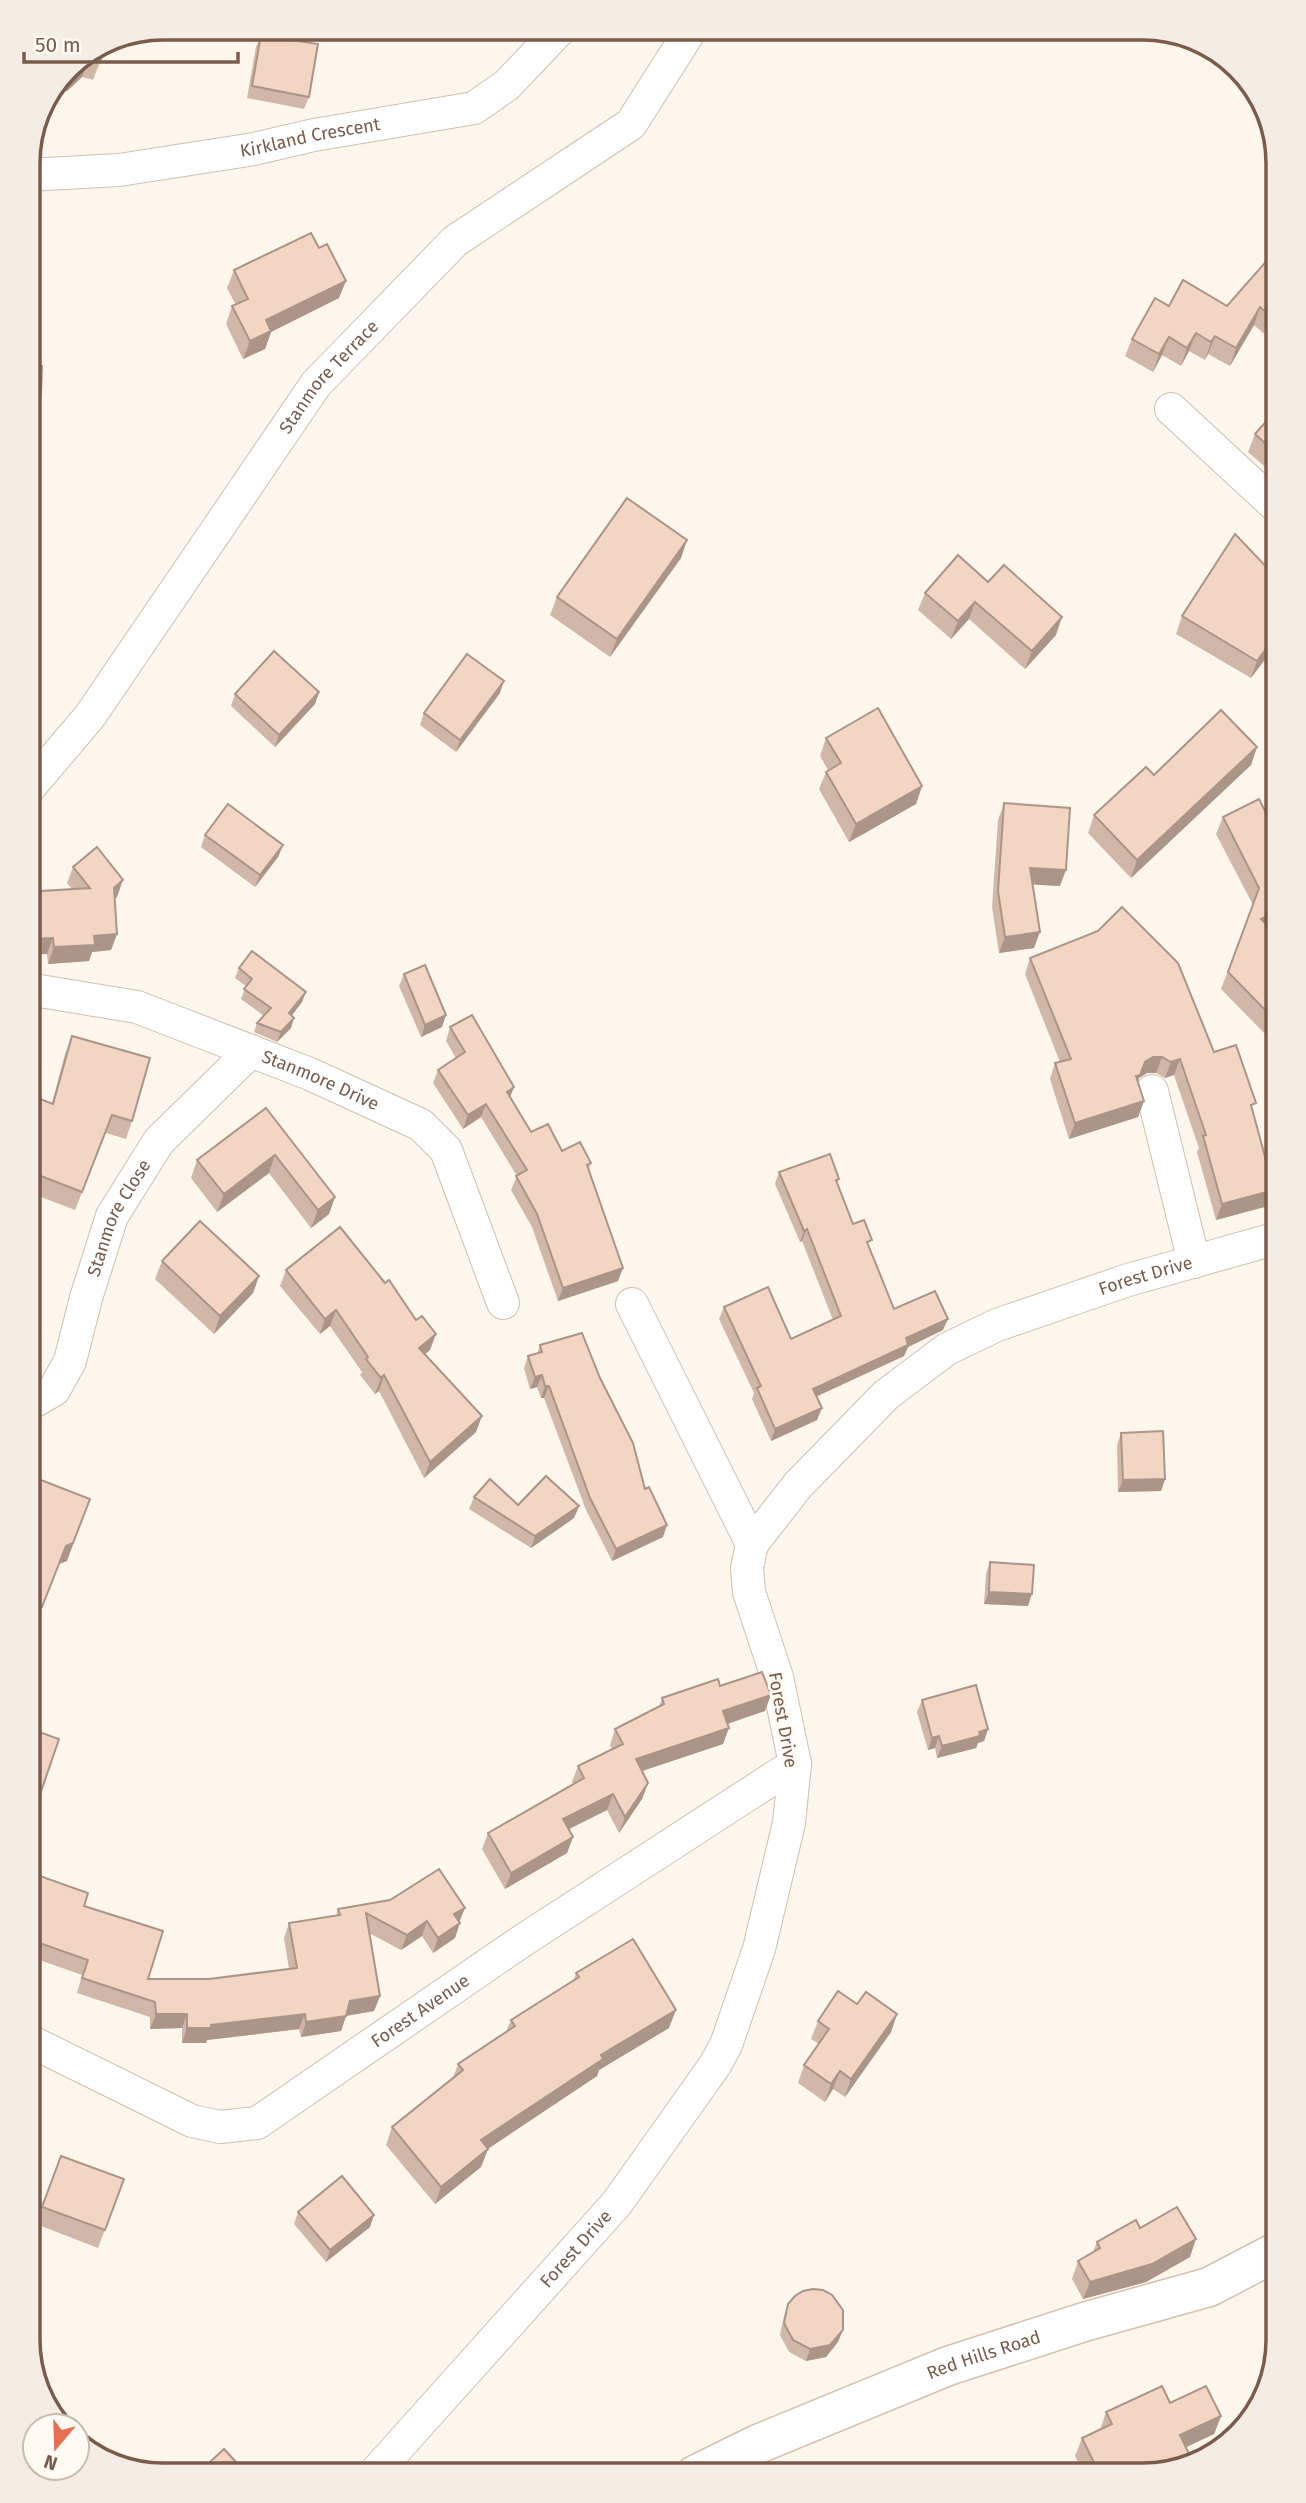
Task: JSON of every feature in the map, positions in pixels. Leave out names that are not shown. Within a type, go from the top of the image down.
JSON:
[{"type":"main road","name":"Red Hills Road","points":[[750,2460],[948,2365],[1084,2322],[1209,2287],[1266,2257]]},
{"type":"street","name":"Kirkland Crescent","points":[[41,174],[119,170],[254,149],[327,132],[474,108],[507,85],[549,40]]},
{"type":"street","name":"Stanmore Terrace","points":[[41,777],[90,716],[316,384],[455,241],[631,124],[684,41]]},
{"type":"street","points":[[1171,409],[1266,497]]},
{"type":"street","name":"Stanmore Drive","points":[[41,991],[137,1007],[310,1074],[421,1125],[446,1150],[503,1303]]},
{"type":"street","name":"Stanmore Close","points":[[40,1398],[54,1390],[71,1361],[86,1298],[112,1216],[159,1141],[251,1051]]},
{"type":"street","points":[[1152,1091],[1194,1262]]},
{"type":"street","name":"Forest Drive","points":[[384,2462],[617,2203],[715,2065],[726,2045],[759,1949],[789,1823],[795,1763],[778,1677],[749,1592],[747,1568],[751,1544],[797,1485],[886,1395],[947,1349],[997,1325],[1128,1280],[1266,1241]]},
{"type":"street","points":[[632,1304],[751,1544]]},
{"type":"street","name":"Forest Avenue","points":[[40,2046],[192,2121],[220,2127],[257,2123],[522,1941],[795,1763]]},
{"type":"building","points":[[260,40],[294,40],[318,44],[309,97],[252,86]]},
{"type":"building","points":[[311,233],[319,248],[327,244],[346,281],[266,320],[271,331],[250,341],[232,306],[248,299],[234,270]]},
{"type":"building","points":[[1266,262],[1266,312],[1260,307],[1236,348],[1215,336],[1211,342],[1196,333],[1187,348],[1169,337],[1159,354],[1132,339],[1155,298],[1169,306],[1183,280],[1227,306]]},
{"type":"building","points":[[1266,422],[1266,444],[1255,434]]},
{"type":"building","points":[[627,498],[687,540],[617,639],[557,597]]},
{"type":"building","points":[[1235,534],[1266,567],[1266,649],[1257,661],[1182,616]]},
{"type":"building","points":[[958,555],[988,582],[1004,565],[1062,617],[1032,651],[975,602],[958,621],[925,593]]},
{"type":"building","points":[[274,651],[319,692],[279,735],[235,694]]},
{"type":"building","points":[[467,654],[504,681],[460,740],[424,713]]},
{"type":"building","points":[[878,708],[922,786],[856,824],[826,772],[841,763],[826,738]]},
{"type":"building","points":[[1221,710],[1257,747],[1137,860],[1094,815],[1146,767],[1154,775]]},
{"type":"building","points":[[1259,799],[1266,813],[1266,916],[1261,919],[1266,924],[1266,1011],[1228,972],[1259,888],[1223,817]]},
{"type":"building","points":[[1004,803],[1070,808],[1066,870],[1030,868],[1040,932],[1005,937],[998,891]]},
{"type":"building","points":[[228,804],[283,845],[260,875],[205,835]]},
{"type":"building","points":[[97,847],[123,880],[114,888],[117,934],[94,936],[95,945],[54,947],[53,938],[41,938],[41,891],[90,888],[73,867]]},
{"type":"building","points":[[1122,907],[1178,963],[1214,1052],[1236,1045],[1256,1103],[1251,1105],[1266,1160],[1266,1192],[1222,1204],[1203,1136],[1206,1135],[1180,1059],[1171,1062],[1162,1057],[1153,1057],[1145,1062],[1140,1075],[1136,1076],[1144,1101],[1075,1123],[1055,1063],[1071,1059],[1030,958],[1098,931]]},
{"type":"building","points":[[252,951],[306,992],[289,1013],[294,1018],[281,1032],[257,1023],[271,1008],[244,989],[252,979],[239,968]]},
{"type":"building","points":[[425,965],[446,1015],[425,1025],[404,974]]},
{"type":"building","points":[[472,1015],[514,1087],[507,1092],[531,1132],[548,1124],[562,1151],[580,1142],[591,1163],[587,1165],[623,1268],[563,1288],[537,1214],[516,1176],[527,1170],[486,1104],[468,1115],[438,1070],[465,1052],[450,1027]]},
{"type":"building","points":[[72,1036],[150,1058],[132,1121],[112,1115],[82,1192],[41,1176],[41,1099],[53,1104]]},
{"type":"building","points":[[266,1108],[335,1197],[318,1210],[275,1155],[224,1194],[197,1160]]},
{"type":"building","points":[[830,1154],[839,1179],[836,1180],[853,1224],[864,1220],[872,1240],[867,1242],[894,1309],[935,1291],[948,1319],[906,1338],[908,1345],[813,1389],[822,1408],[775,1429],[757,1388],[761,1386],[724,1307],[768,1287],[791,1339],[841,1316],[807,1229],[804,1231],[779,1172]]},
{"type":"building","points":[[200,1221],[259,1276],[220,1316],[162,1261]]},
{"type":"building","points":[[340,1227],[385,1283],[389,1280],[416,1320],[422,1316],[436,1334],[419,1348],[482,1416],[430,1462],[384,1375],[381,1378],[366,1359],[368,1357],[336,1310],[325,1319],[286,1270]]},
{"type":"building","points":[[582,1333],[600,1378],[633,1443],[645,1489],[649,1487],[667,1525],[616,1549],[590,1498],[549,1386],[545,1386],[542,1375],[535,1377],[528,1356],[542,1352],[540,1345]]},
{"type":"building","points":[[1163,1431],[1165,1479],[1123,1480],[1121,1433]]},
{"type":"building","points":[[546,1476],[579,1506],[535,1536],[474,1497],[490,1479],[518,1505]]},
{"type":"building","points":[[40,1480],[90,1499],[73,1543],[66,1546],[42,1607]]},
{"type":"building","points":[[990,1562],[1034,1565],[1032,1594],[989,1592]]},
{"type":"building","points":[[762,1672],[771,1695],[723,1711],[729,1728],[636,1759],[648,1783],[625,1817],[613,1794],[563,1819],[573,1837],[511,1873],[488,1833],[584,1778],[578,1766],[623,1744],[615,1729],[664,1704],[662,1698],[718,1679],[720,1686]]},
{"type":"building","points":[[976,1685],[988,1729],[979,1732],[980,1736],[942,1746],[939,1736],[932,1738],[922,1700]]},
{"type":"building","points":[[40,1732],[59,1739],[40,1794]]},
{"type":"building","points":[[439,1869],[465,1908],[454,1914],[460,1923],[438,1938],[427,1921],[407,1935],[366,1913],[380,1996],[350,2001],[346,2016],[306,2022],[305,2014],[211,2025],[211,2028],[187,2028],[187,2014],[156,2014],[155,2002],[82,1978],[88,1960],[40,1943],[40,1876],[88,1893],[84,1906],[163,1931],[148,1979],[209,1979],[297,1968],[289,1923],[340,1915],[338,1909],[390,1900]]},
{"type":"building","points":[[633,1939],[676,2010],[601,2055],[603,2059],[481,2140],[488,2149],[441,2187],[392,2127],[463,2070],[458,2064],[515,2026],[511,2020],[579,1977],[576,1973]]},
{"type":"building","points":[[838,1991],[857,2004],[866,1992],[897,2014],[851,2079],[840,2071],[831,2084],[804,2065],[829,2029],[818,2021]]},
{"type":"building","points":[[61,2156],[124,2179],[105,2230],[42,2207]]},
{"type":"building","points":[[342,2176],[374,2215],[330,2250],[298,2212]]},
{"type":"building","points":[[1177,2207],[1196,2239],[1152,2264],[1090,2282],[1078,2261],[1100,2248],[1097,2242],[1136,2220],[1140,2228]]},
{"type":"building","points":[[813,2289],[832,2295],[843,2310],[843,2330],[830,2345],[810,2349],[793,2340],[784,2323],[788,2304],[803,2291]]},
{"type":"building","points":[[1162,2386],[1170,2403],[1206,2386],[1221,2416],[1180,2435],[1189,2453],[1143,2463],[1094,2463],[1082,2438],[1112,2424],[1106,2412]]},
{"type":"building","points":[[224,2449],[236,2462],[210,2462]]}]
